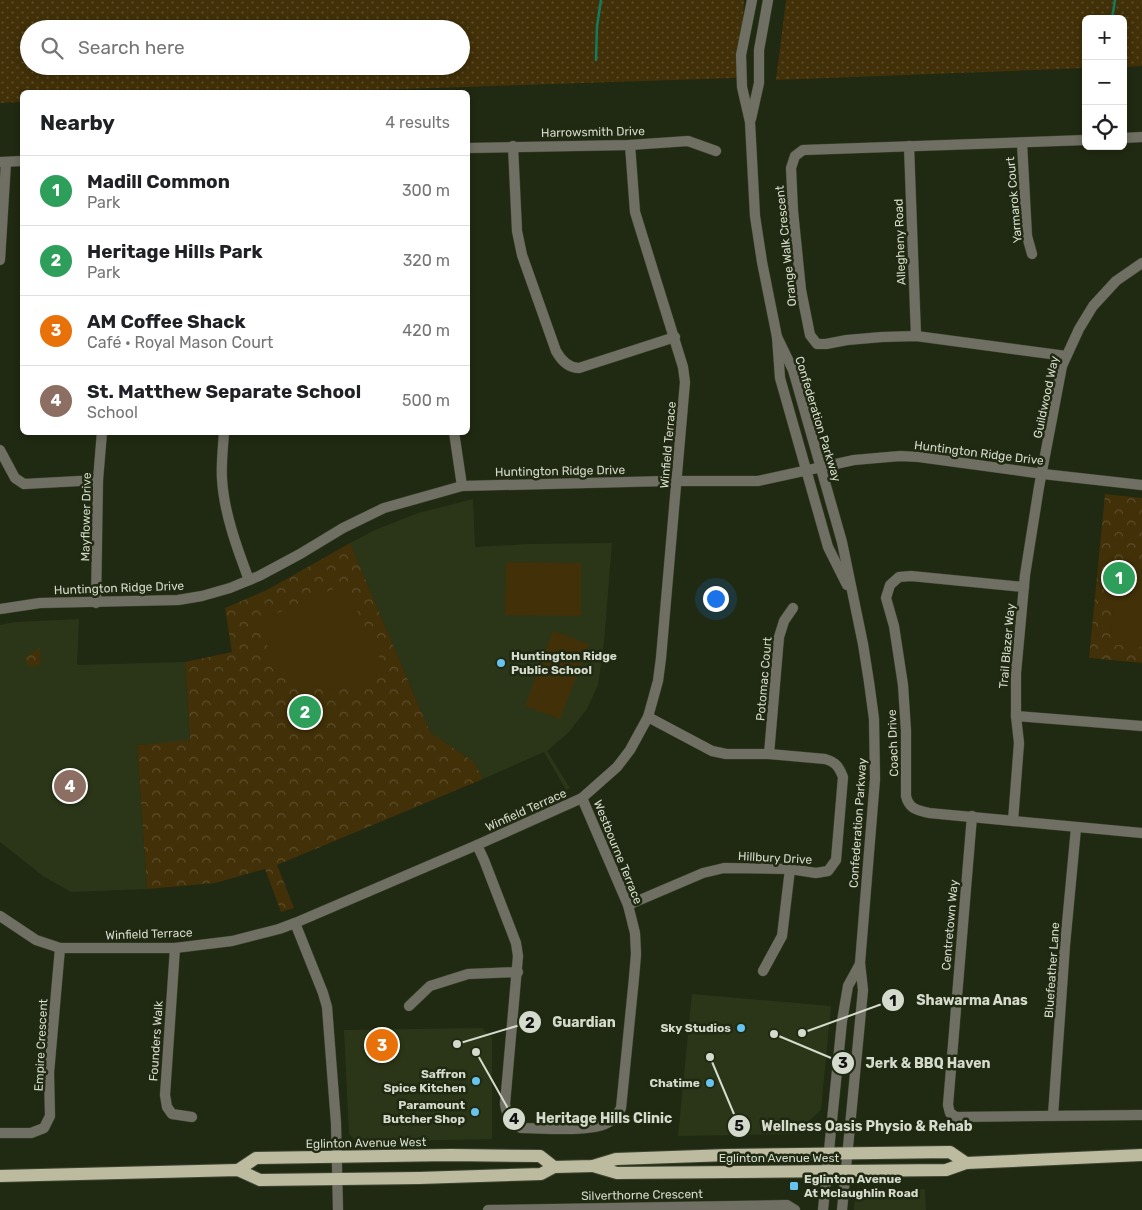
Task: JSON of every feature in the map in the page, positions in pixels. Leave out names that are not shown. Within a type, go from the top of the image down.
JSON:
[{"type":"main road","name":"Eglinton Avenue West","points":[[0,1176],[238,1170],[260,1180],[541,1174],[554,1167],[593,1166],[616,1159],[950,1152],[966,1163]]},
{"type":"main road","name":"Eglinton Avenue West","points":[[593,1166],[617,1173],[946,1170],[966,1163],[1142,1155]]},
{"type":"main road","name":"Eglinton Avenue West","points":[[238,1170],[256,1158],[337,1157],[540,1156],[554,1167]]},
{"type":"street","name":"Confederation Parkway","points":[[752,0],[742,56],[742,87],[750,122],[755,216],[762,262],[778,336],[780,378],[828,547],[854,597]]},
{"type":"street","name":"Confederation Parkway","points":[[750,122],[759,83],[759,50],[768,0]]},
{"type":"street","points":[[1127,138],[1142,137]]},
{"type":"street","name":"Orange Walk Crescent","points":[[1066,356],[916,336],[847,340],[817,344],[810,335],[801,290],[793,211],[791,168],[795,156],[803,150],[1082,140]]},
{"type":"street","name":"Harrowsmith Drive","points":[[470,148],[630,145],[688,141],[716,150]]},
{"type":"street","name":"Yarmarok Court","points":[[1022,143],[1027,236],[1032,254]]},
{"type":"street","name":"Winfield Terrace","points":[[0,916],[36,940],[60,948],[175,948],[232,940],[279,929],[582,798],[616,768],[630,750],[648,717],[658,681],[678,481],[685,382],[675,337],[635,212],[630,145]]},
{"type":"street","points":[[513,146],[517,232],[522,255],[556,351],[562,361],[578,368],[675,337]]},
{"type":"street","name":"Allegheny Road","points":[[909,146],[916,336]]},
{"type":"street","points":[[0,260],[3,162],[20,161]]},
{"type":"street","name":"Guildwood Way","points":[[1043,474],[1062,366],[1066,356],[1093,306],[1116,281],[1142,263]]},
{"type":"street","name":"Confederation Parkway","points":[[778,336],[793,370],[842,542],[854,597],[874,719],[875,779],[860,963],[863,990],[842,1210]]},
{"type":"street","name":"Mayflower Drive","points":[[96,603],[98,480],[102,435]]},
{"type":"street","points":[[224,435],[222,479],[224,500],[238,550],[249,580]]},
{"type":"street","points":[[454,435],[462,486]]},
{"type":"street","points":[[0,450],[15,478],[24,484],[98,480]]},
{"type":"street","name":"Huntington Ridge Drive","points":[[0,609],[40,604],[178,600],[227,589],[300,554],[343,528],[384,508],[462,486],[758,481],[854,460],[900,456],[1142,484]]},
{"type":"street","name":"Trail Blazer Way","points":[[1013,821],[1019,743],[1016,716],[1016,673],[1024,587],[1039,488],[1043,474]]},
{"type":"street","name":"Coach Drive","points":[[1024,587],[911,576],[899,577],[890,585],[886,598],[894,626],[903,685],[906,731],[906,796],[908,804],[915,810],[922,811],[1076,828],[1142,833]]},
{"type":"street","name":"Potomac Court","points":[[769,754],[779,637],[784,621],[793,608]]},
{"type":"street","points":[[1016,716],[1142,726]]},
{"type":"street","name":"Hillbury Drive","points":[[628,905],[703,873],[724,868],[790,869],[816,873],[828,871],[836,860],[843,777],[838,766],[833,761],[825,758],[769,754],[726,754],[712,751],[648,717]]},
{"type":"street","name":"Westbourne Terrace","points":[[477,845],[516,942],[518,956],[505,1104],[509,1120],[521,1128],[595,1128],[608,1123],[617,1116],[621,1108],[636,954],[635,934],[628,905],[582,798]]},
{"type":"street","name":"Centretown Way","points":[[972,816],[948,1105],[950,1112],[956,1117],[1142,1115]]},
{"type":"street","name":"Bluefeather Lane","points":[[1053,1115],[1065,945],[1076,828]]},
{"type":"street","points":[[763,971],[782,936],[790,869]]},
{"type":"street","points":[[295,923],[327,1007],[336,1123],[338,1210]]},
{"type":"street","name":"Empire Crescent","points":[[0,1133],[31,1134],[44,1128],[50,1116],[49,1073],[60,948]]},
{"type":"street","name":"Founders Walk","points":[[175,948],[165,1095],[167,1107],[172,1114],[192,1117]]},
{"type":"street","name":"Confederation Parkway","points":[[823,1210],[842,1021],[848,986],[860,963]]},
{"type":"street","points":[[409,1006],[430,986],[468,974],[518,972]]},
{"type":"street","name":"Silverthorne Crescent","points":[[488,1210],[790,1205],[795,1210]]},
{"type":"shaded area","name":"Huntington Ridge Public School","points":[[473,499],[475,547],[612,543],[604,642],[598,685],[587,709],[569,732],[547,751],[570,788],[566,790],[544,752],[483,779],[474,762],[430,732],[350,543],[375,530],[418,513]]},
{"type":"shaded area","points":[[79,619],[77,665],[185,662],[190,741],[137,745],[147,889],[71,892],[43,876],[0,842],[0,625],[15,622]]},
{"type":"shaded area","points":[[692,994],[831,1006],[821,1110],[795,1134],[678,1136]]},
{"type":"shaded area","points":[[482,1028],[492,1038],[492,1139],[357,1142],[349,1134],[344,1030]]},
{"type":"shaded area","points":[[925,1189],[926,1210],[854,1210],[855,1198],[862,1191]]},
{"type":"green space","points":[[0,0],[744,0],[740,73],[735,78],[372,90],[20,90],[20,102],[0,103]]},
{"type":"green space","points":[[786,0],[1142,0],[1142,66],[1127,67],[1127,15],[1082,15],[1082,68],[776,80]]},
{"type":"green space","points":[[1105,494],[1142,498],[1142,663],[1089,658]]},
{"type":"green space","points":[[350,543],[430,732],[474,762],[483,779],[277,865],[294,908],[281,912],[265,869],[215,883],[147,889],[137,745],[190,740],[185,662],[232,652],[225,608],[267,590]]},
{"type":"green space","points":[[506,562],[581,563],[581,616],[505,615]]},
{"type":"green space","points":[[1116,570],[1142,572],[1142,647],[1110,644]]},
{"type":"green space","points":[[340,586],[347,590],[387,673],[363,684],[344,688],[333,689],[311,686],[300,682],[283,669],[271,651],[257,622]]},
{"type":"green space","points":[[553,631],[589,644],[560,719],[525,706]]},
{"type":"green space","points":[[40,648],[41,663],[38,666],[31,667],[25,661],[26,657]]},
{"type":"waterway","points":[[596,60],[597,26],[601,0]]},
{"type":"waterway","points":[[1113,15],[1115,0]]},
{"type":"place","name":"Madill Common","points":[[1119,578]]},
{"type":"place","name":"Huntington Ridge Public School","points":[[501,663]]},
{"type":"place","name":"Heritage Hills Park","points":[[305,712]]},
{"type":"place","name":"St. Matthew Separate School","points":[[70,786]]},
{"type":"place","name":"Sky Studios","points":[[741,1028]]},
{"type":"place","name":"Shawarma Anas","points":[[802,1033]]},
{"type":"place","name":"Jerk & BBQ Haven","points":[[774,1034]]},
{"type":"place","name":"Guardian","points":[[457,1044]]},
{"type":"place","name":"AM Coffee Shack","points":[[382,1045]]},
{"type":"place","name":"Heritage Hills Clinic","points":[[476,1052]]},
{"type":"place","name":"Wellness Oasis Physio & Rehab","points":[[710,1057]]},
{"type":"place","name":"Saffron Spice Kitchen","points":[[476,1081]]},
{"type":"place","name":"Chatime","points":[[710,1083]]},
{"type":"place","name":"Paramount Butcher Shop","points":[[475,1112]]},
{"type":"place","name":"Eglinton Avenue At Mclaughlin Road","points":[[794,1186]]}]
